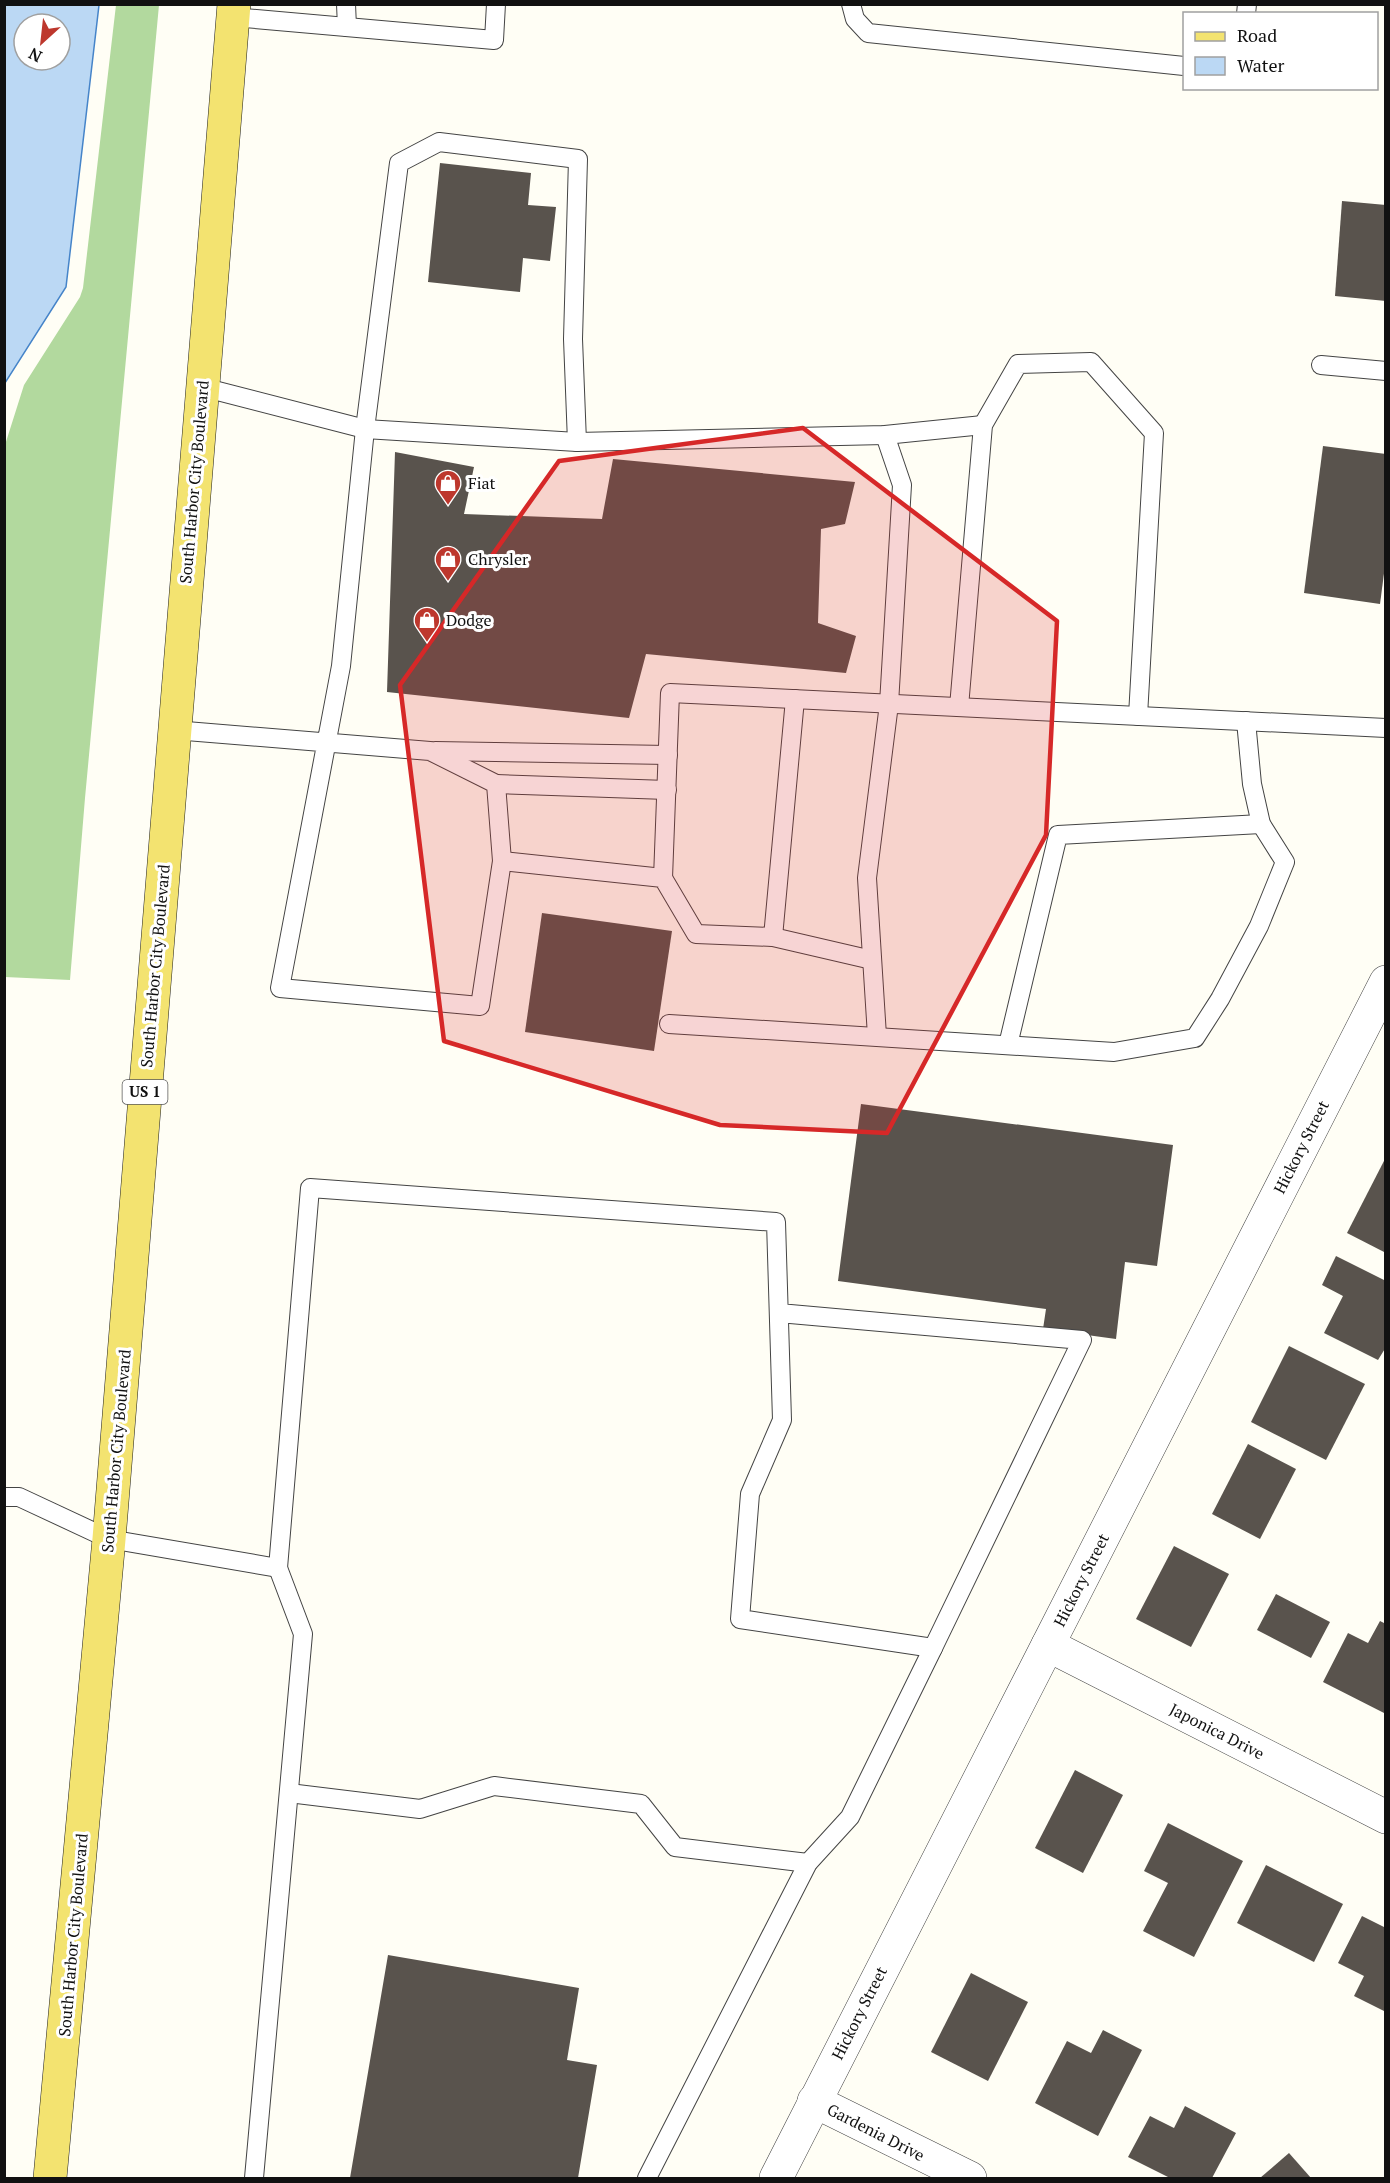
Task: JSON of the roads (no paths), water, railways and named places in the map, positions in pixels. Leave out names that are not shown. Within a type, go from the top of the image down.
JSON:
[{"type":"main road","name":"South Harbor City Boulevard","points":[[50,2178],[109,1539],[234,11]]},
{"type":"street","name":"Hickory Street","points":[[776,2178],[1386,982]]},
{"type":"street","name":"Japonica Drive","points":[[1048,1645],[1386,1817]]},
{"type":"street","name":"Gardenia Drive","points":[[814,2101],[970,2178]]},
{"type":"lane","points":[[346,4],[347,27]]},
{"type":"lane","points":[[234,11],[347,27],[494,40],[496,4]]},
{"type":"lane","points":[[851,4],[855,19],[868,33],[1183,66]]},
{"type":"lane","points":[[496,784],[502,861],[480,1006],[280,988],[341,666],[365,429],[399,163],[439,142],[578,159],[573,339],[577,442]]},
{"type":"lane","points":[[959,708],[983,425],[1018,364],[1091,362],[1154,433],[1138,716]]},
{"type":"lane","points":[[1321,366],[1386,371]]},
{"type":"lane","points":[[202,387],[365,429],[577,442],[885,435],[983,425]]},
{"type":"lane","points":[[877,1036],[867,878],[889,704],[902,485],[885,435]]},
{"type":"lane","points":[[872,960],[772,937],[696,934],[663,878],[670,693],[1386,728]]},
{"type":"lane","points":[[772,937],[795,699]]},
{"type":"lane","points":[[669,1024],[1114,1052],[1195,1038],[1220,999],[1259,926],[1285,862],[1261,824],[1252,784],[1246,721]]},
{"type":"lane","points":[[174,730],[430,751],[668,755]]},
{"type":"lane","points":[[430,751],[496,784],[667,790]]},
{"type":"lane","points":[[1008,1045],[1058,835],[1261,824]]},
{"type":"lane","points":[[502,861],[663,878]]},
{"type":"lane","points":[[254,2178],[303,1634],[278,1568],[310,1188],[776,1222],[782,1419],[750,1494],[740,1620],[933,1648]]},
{"type":"lane","points":[[647,2178],[808,1863],[850,1817],[1082,1340],[779,1313]]},
{"type":"lane","points":[[4,1497],[19,1497],[109,1539],[278,1568]]},
{"type":"lane","points":[[289,1793],[420,1809],[494,1786],[641,1804],[675,1847],[808,1863]]},
{"type":"water","points":[[5,4],[99,5],[66,287],[5,383]]},
{"type":"place","name":"Fiat","points":[[448,506]]},
{"type":"place","name":"Chrysler","points":[[448,582]]},
{"type":"place","name":"Dodge","points":[[427,643]]}]
